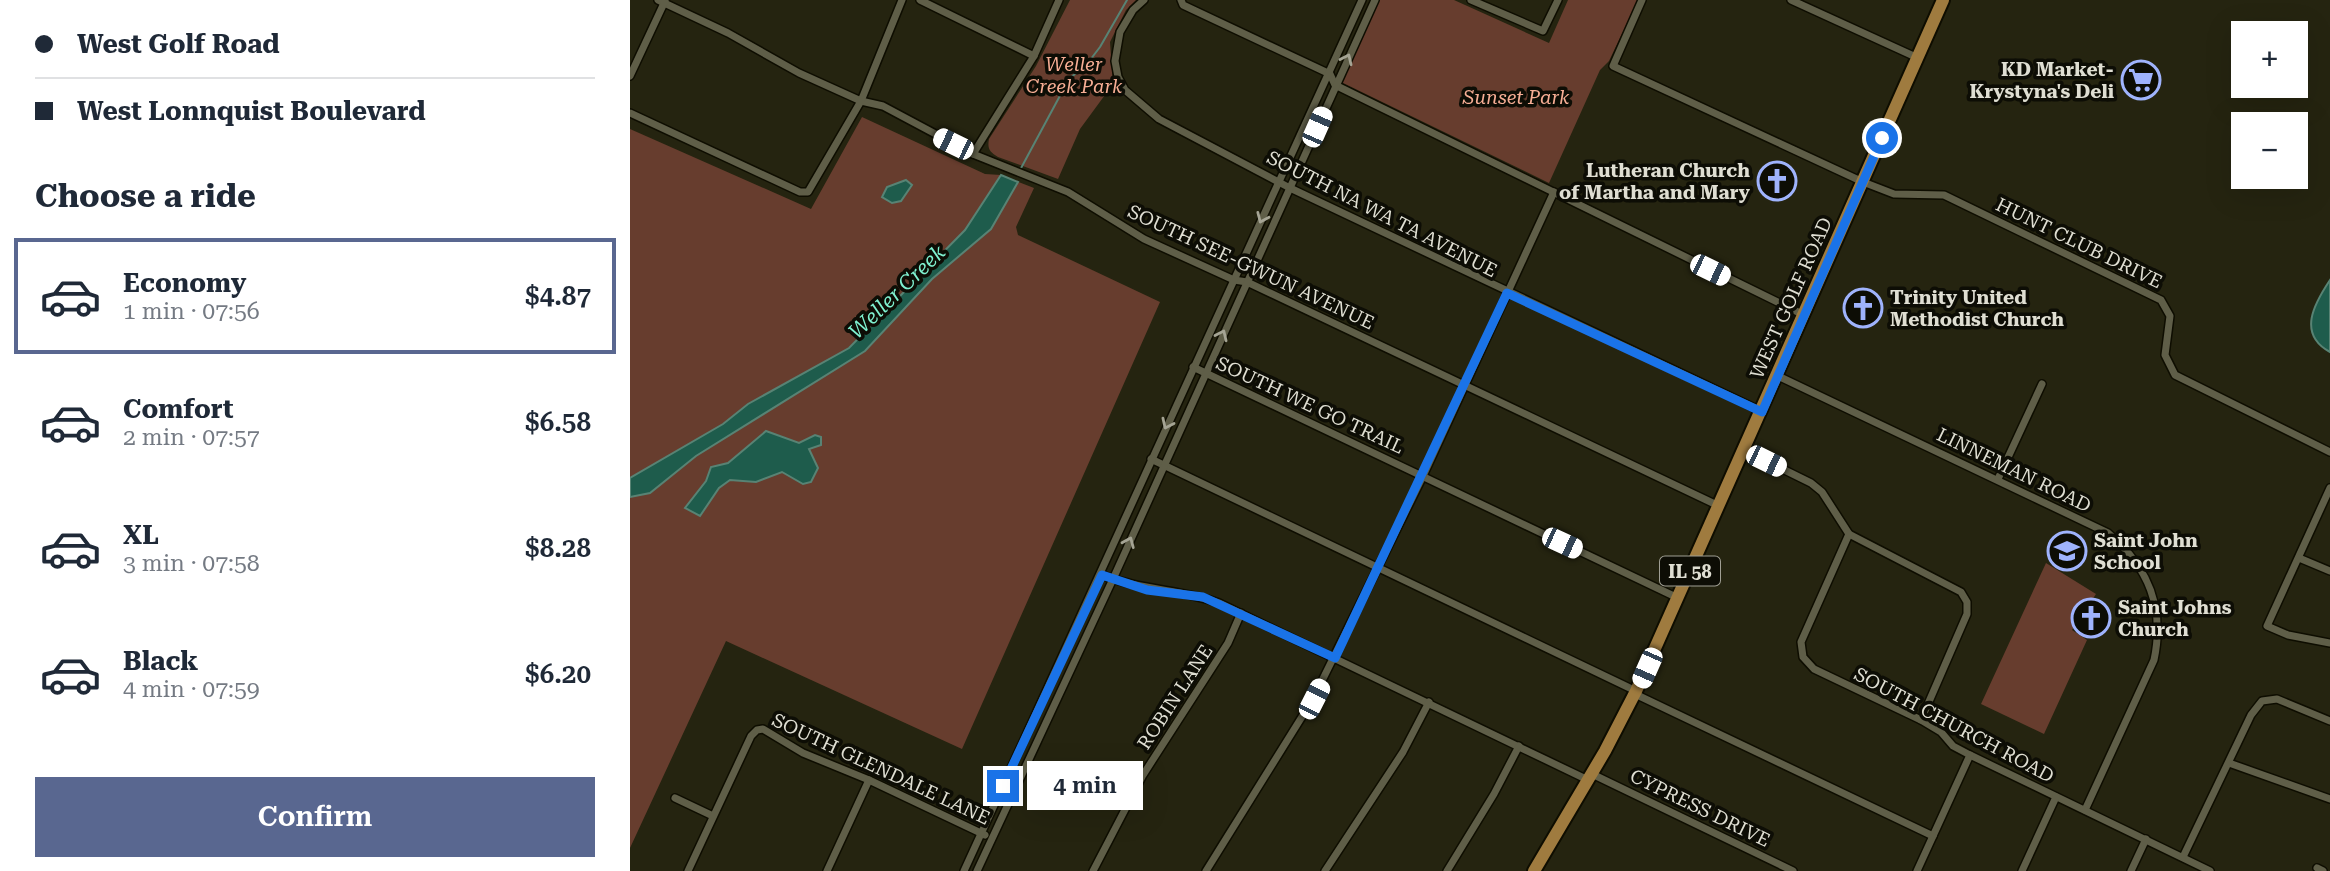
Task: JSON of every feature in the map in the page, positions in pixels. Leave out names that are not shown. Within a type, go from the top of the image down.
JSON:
[{"type":"main road","name":"WEST GOLF ROAD","points":[[1534,871],[1590,777],[1635,692],[1805,316],[1943,0]]},
{"type":"street","points":[[630,113],[800,192],[808,192],[861,101],[902,0]]},
{"type":"street","points":[[920,0],[1034,56]]},
{"type":"street","points":[[973,154],[1034,56],[1059,0]]},
{"type":"street","name":"SOUTH NA WA TA AVENUE","points":[[1144,0],[1133,10],[1117,40],[1115,61],[1118,77],[1134,100],[1159,119],[1290,188],[1762,412]]},
{"type":"street","points":[[1181,0],[1183,5],[1330,74],[1335,85],[1805,316]]},
{"type":"street","points":[[970,870],[982,833],[1362,0]]},
{"type":"street","points":[[970,870],[992,838],[1114,579],[1163,464],[1375,0]]},
{"type":"street","points":[[1471,0],[1543,31],[1558,0]]},
{"type":"street","name":"HUNT CLUB DRIVE","points":[[1642,0],[1613,66],[1863,182],[1894,194],[1944,195],[2161,300],[2170,316],[2165,355],[2175,375],[2330,452]]},
{"type":"street","points":[[1791,0],[1918,58]]},
{"type":"street","points":[[630,76],[662,1]]},
{"type":"street","name":"SOUTH SEE-GWUN AVENUE","points":[[662,1],[728,33],[799,73],[861,101],[913,120],[973,154],[1068,192],[1144,239],[1234,280],[1247,282],[1719,506]]},
{"type":"street","points":[[1206,871],[1288,741],[1335,658],[1555,192]]},
{"type":"street","name":"SOUTH WE GO TRAIL","points":[[1193,367],[1678,598]]},
{"type":"street","name":"LINNEMAN ROAD","points":[[1778,376],[2108,533],[2132,554],[2154,596],[2159,627],[2154,661],[2085,810]]},
{"type":"street","points":[[1998,479],[2042,384]]},
{"type":"street","points":[[1744,450],[1816,488],[1849,534],[1951,584],[1967,602],[1967,614],[1921,720]]},
{"type":"street","points":[[1151,460],[1380,567],[1933,836]]},
{"type":"street","points":[[2330,488],[2267,625],[2288,635],[2330,643]]},
{"type":"street","name":"SOUTH CHURCH ROAD","points":[[1849,534],[1807,625],[1801,642],[1803,657],[1814,669],[1921,720],[1970,755],[2056,797]]},
{"type":"street","points":[[2299,558],[2330,571]]},
{"type":"street","name":"CYPRESS DRIVE","points":[[1102,575],[1147,590],[1203,597],[1241,613],[1519,746],[1793,871]]},
{"type":"street","name":"ROBIN LANE","points":[[1093,871],[1121,813],[1228,643],[1241,613]]},
{"type":"street","points":[[2183,857],[2251,715],[2262,701],[2277,699],[2330,721]]},
{"type":"street","points":[[1325,871],[1403,752],[1429,702]]},
{"type":"street","name":"SOUTH GLENDALE LANE","points":[[713,816],[751,736],[757,730],[763,729],[818,760],[869,780],[992,838]]},
{"type":"street","points":[[1447,871],[1494,794],[1519,746]]},
{"type":"street","points":[[1917,871],[1970,755]]},
{"type":"street","points":[[2229,763],[2330,799]]},
{"type":"street","points":[[827,871],[869,780]]},
{"type":"street","points":[[2022,871],[2056,797],[2210,871]]},
{"type":"street","points":[[675,798],[713,816],[688,871]]},
{"type":"street","points":[[2132,871],[2146,839]]},
{"type":"green space","name":"Weller Creek Park","points":[[1070,0],[1136,0],[1126,10],[1110,42],[1113,84],[1080,129],[1058,179],[998,157],[990,150],[988,142],[1036,66]]},
{"type":"green space","name":"Sunset Park","points":[[1378,0],[1454,0],[1549,43],[1568,0],[1638,0],[1609,61],[1600,70],[1549,183],[1341,82]]},
{"type":"green space","points":[[862,117],[985,174],[1001,175],[1034,188],[1016,227],[1018,235],[1160,302],[962,749],[726,641],[630,848],[630,129],[811,209]]},
{"type":"green space","points":[[2046,563],[2096,594],[2072,630],[2087,640],[2044,734],[1981,704]]},
{"type":"water","points":[[1001,175],[1018,182],[991,229],[932,279],[865,351],[696,456],[650,493],[630,497],[630,478],[723,424],[748,404],[849,348],[965,230]]},
{"type":"water","points":[[906,180],[912,185],[901,201],[892,203],[882,197],[887,187]]},
{"type":"water","points":[[2330,280],[2330,352],[2320,345],[2311,328],[2314,309]]},
{"type":"water","points":[[766,431],[799,443],[815,435],[821,437],[821,445],[809,449],[818,468],[811,482],[803,484],[782,472],[756,482],[730,480],[719,488],[700,516],[685,508],[706,481],[711,467],[728,463]]},
{"type":"waterway","name":"Weller Creek","points":[[1020,170],[1069,79],[1087,64],[1100,47],[1127,0]]},
{"type":"place","name":"KD Market- Krystyna's Deli","points":[[2141,80]]},
{"type":"place","name":"Lutheran Church of Martha and Mary","points":[[1777,181]]},
{"type":"place","name":"Trinity United Methodist Church","points":[[1863,308]]},
{"type":"place","name":"Saint John School","points":[[2067,551]]},
{"type":"place","name":"Saint Johns Church","points":[[2091,618]]},
{"type":"route","points":[[1003,786],[1102,575],[1147,590],[1203,597],[1335,658],[1507,293],[1762,412],[1882,138]]}]
